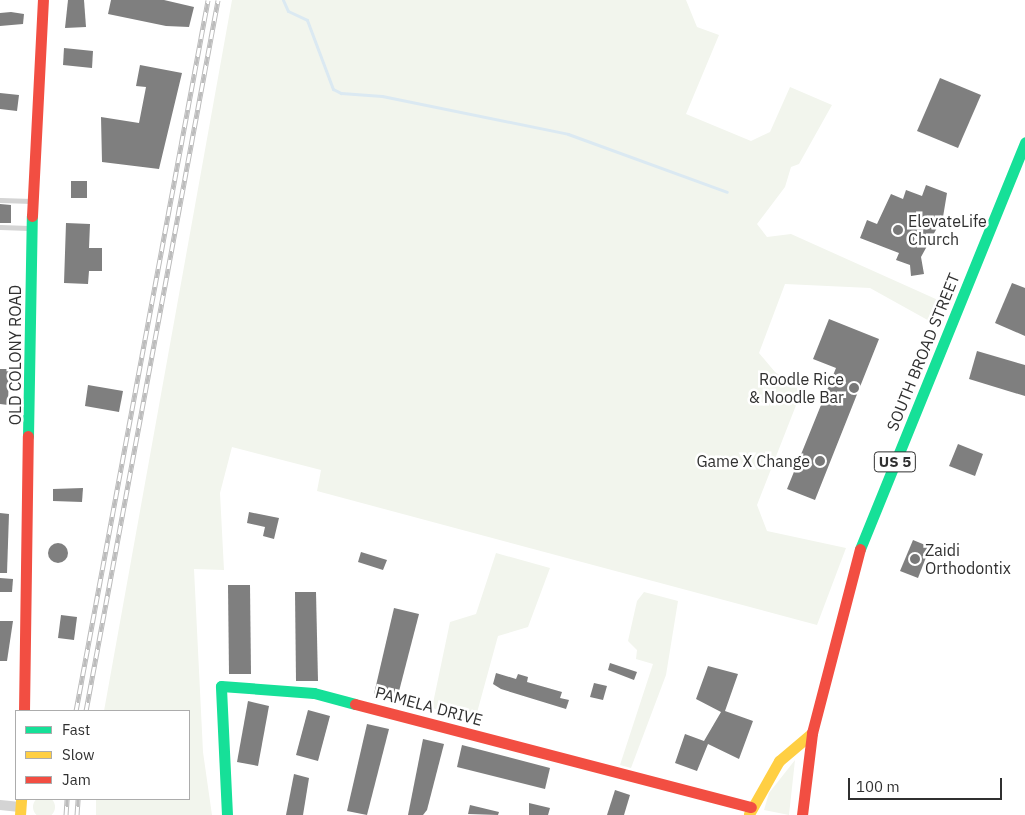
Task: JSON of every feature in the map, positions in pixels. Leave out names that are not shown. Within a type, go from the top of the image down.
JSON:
[{"type":"main road","name":"OLD COLONY ROAD","points":[[24,710],[31,228],[43,0]]},
{"type":"main road","name":"SOUTH BROAD STREET","points":[[812,733],[855,562],[1025,142]]},
{"type":"main road","name":"PAMELA DRIVE","points":[[227,815],[221,686],[314,693],[750,811]]},
{"type":"main road","points":[[750,811],[779,761],[812,733]]},
{"type":"main road","name":"US 5","points":[[802,815],[812,733]]},
{"type":"street","points":[[0,805],[20,807]]},
{"type":"lane","points":[[0,200],[32,201]]},
{"type":"lane","points":[[0,227],[31,228]]},
{"type":"shaded area","points":[[232,0],[686,0],[697,27],[719,35],[686,114],[751,141],[770,132],[790,87],[832,105],[799,164],[791,167],[785,187],[757,224],[767,237],[791,234],[938,300],[933,323],[870,288],[785,284],[759,353],[775,372],[802,390],[757,505],[767,531],[846,548],[817,625],[317,491],[321,470],[232,447],[220,493],[224,570],[194,569],[203,752],[212,815],[96,815],[96,800],[190,800],[190,710],[104,710]]},
{"type":"shaded area","points":[[496,553],[550,568],[528,627],[498,636],[475,720],[432,708],[450,622],[476,614]]},
{"type":"shaded area","points":[[644,592],[678,601],[666,675],[631,768],[620,765],[653,664],[636,659],[637,650],[628,641],[637,601]]},
{"type":"shaded area","points":[[795,760],[789,815],[764,810],[769,793]]},
{"type":"shaded area","points":[[36,800],[52,800],[55,807],[52,815],[36,815],[33,807]]},
{"type":"building","points":[[68,0],[84,0],[86,27],[65,28]]},
{"type":"building","points":[[111,0],[164,0],[194,7],[189,27],[166,26],[108,14]]},
{"type":"building","points":[[0,13],[24,14],[23,24],[0,26]]},
{"type":"building","points":[[64,48],[93,51],[92,68],[63,65]]},
{"type":"building","points":[[140,65],[182,73],[159,169],[102,162],[101,117],[139,123],[146,87],[136,86]]},
{"type":"building","points":[[940,78],[981,95],[958,148],[917,131]]},
{"type":"building","points":[[0,93],[19,95],[17,111],[0,109]]},
{"type":"building","points":[[71,181],[87,181],[87,198],[71,198]]},
{"type":"building","name":"ElevateLife Church","points":[[926,185],[947,193],[943,217],[921,257],[924,274],[911,276],[910,265],[896,260],[899,253],[860,238],[867,220],[877,224],[891,194],[903,199],[906,190],[922,196]]},
{"type":"building","points":[[0,204],[11,205],[11,223],[0,223]]},
{"type":"building","points":[[66,223],[90,224],[89,248],[102,248],[102,271],[89,271],[88,284],[64,283]]},
{"type":"building","points":[[1012,283],[1025,288],[1025,336],[995,323]]},
{"type":"building","points":[[829,319],[879,339],[815,500],[787,489],[836,368],[813,359]]},
{"type":"building","points":[[977,351],[1025,365],[1025,396],[969,379]]},
{"type":"building","points":[[0,369],[9,369],[8,405],[0,404]]},
{"type":"building","points":[[88,385],[123,391],[119,412],[85,406]]},
{"type":"building","points":[[958,444],[983,454],[975,476],[949,466]]},
{"type":"building","points":[[83,488],[82,502],[53,501],[53,489]]},
{"type":"building","points":[[249,512],[279,518],[274,539],[263,536],[265,527],[247,523]]},
{"type":"building","points":[[0,513],[9,514],[7,573],[0,573]]},
{"type":"building","name":"Zaidi Orthodontix","points":[[913,540],[930,547],[918,578],[900,571]]},
{"type":"building","points":[[58,543],[65,546],[68,553],[65,560],[58,563],[51,560],[48,553],[51,546]]},
{"type":"building","points":[[361,552],[387,560],[383,570],[358,562]]},
{"type":"building","points":[[0,578],[13,579],[12,592],[0,592]]},
{"type":"building","points":[[228,585],[250,585],[251,674],[229,674]]},
{"type":"building","points":[[295,592],[316,592],[318,681],[296,681]]},
{"type":"building","points":[[394,608],[419,614],[397,699],[374,694]]},
{"type":"building","points":[[61,615],[77,617],[74,640],[58,638]]},
{"type":"building","points":[[0,621],[13,621],[7,661],[0,661]]},
{"type":"building","points":[[610,663],[637,672],[634,680],[608,670]]},
{"type":"building","points":[[708,666],[738,674],[725,711],[753,721],[739,759],[708,744],[697,771],[675,763],[685,734],[704,741],[721,712],[696,699]]},
{"type":"building","points":[[496,673],[516,679],[518,674],[528,677],[527,682],[562,692],[560,698],[569,700],[566,709],[501,689],[493,684]]},
{"type":"building","points":[[594,683],[607,686],[603,700],[590,697]]},
{"type":"building","points":[[248,701],[269,706],[258,766],[237,762]]},
{"type":"building","points":[[308,710],[330,716],[318,761],[296,755]]},
{"type":"building","points":[[367,724],[389,729],[367,815],[347,811]]},
{"type":"building","points":[[423,739],[444,744],[427,810],[423,815],[408,815]]},
{"type":"building","points":[[462,745],[550,768],[545,789],[457,767]]},
{"type":"building","points":[[294,774],[309,778],[303,815],[286,815]]},
{"type":"building","points":[[615,790],[630,795],[624,815],[607,815]]},
{"type":"building","points":[[529,803],[550,808],[548,815],[529,815]]},
{"type":"building","points":[[470,805],[499,812],[498,815],[468,814]]},
{"type":"waterway","points":[[283,0],[288,11],[307,20],[333,89],[341,93],[382,96],[568,134],[727,192]]},
{"type":"railway","points":[[76,710],[208,0]]},
{"type":"railway","points":[[86,710],[218,0]]},
{"type":"railway","points":[[66,815],[67,800]]},
{"type":"railway","points":[[77,815],[78,800]]},
{"type":"traffic: fast","points":[[860,549],[1025,142]]},
{"type":"traffic: fast","points":[[28,436],[32,216]]},
{"type":"traffic: fast","points":[[227,815],[221,686],[314,693],[355,704]]},
{"type":"traffic: slow","points":[[749,814],[779,761],[812,733]]},
{"type":"traffic: slow","points":[[20,815],[21,800]]},
{"type":"traffic: jam","points":[[32,216],[43,0]]},
{"type":"traffic: jam","points":[[24,710],[28,436]]},
{"type":"traffic: jam","points":[[802,815],[812,733],[860,549]]},
{"type":"traffic: jam","points":[[355,704],[751,807]]},
{"type":"place","name":"ElevateLife Church","points":[[898,230]]},
{"type":"place","name":"Roodle Rice & Noodle Bar","points":[[854,388]]},
{"type":"place","name":"Game X Change","points":[[820,461]]},
{"type":"place","name":"Zaidi Orthodontix","points":[[915,559]]}]
